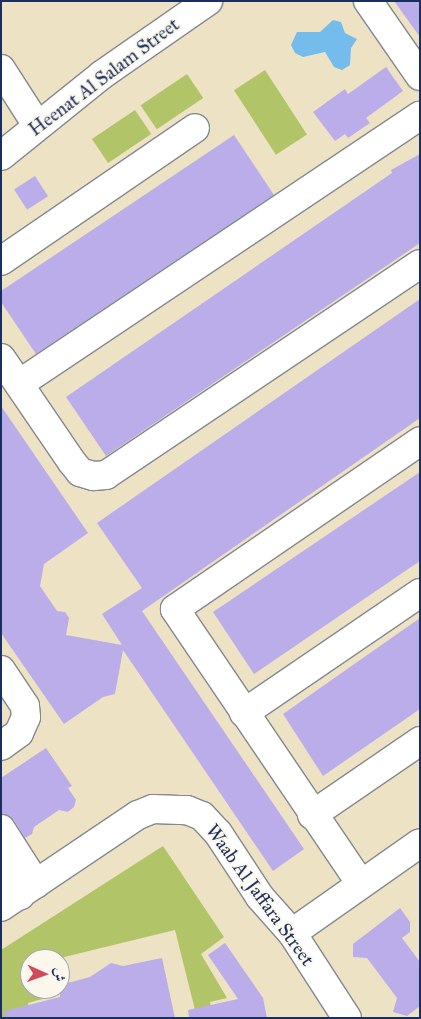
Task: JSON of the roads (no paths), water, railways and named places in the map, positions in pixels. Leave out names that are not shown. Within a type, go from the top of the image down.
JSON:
[{"type":"street","name":"Heenat Al Salam Street","points":[[1,156],[37,125],[103,74],[208,1]]},
{"type":"street","points":[[368,1],[420,76]]},
{"type":"street","points":[[1,69],[37,125]]},
{"type":"street","points":[[19,384],[420,116]]},
{"type":"street","points":[[1,261],[195,128]]},
{"type":"street","points":[[1,358],[80,472],[93,476],[106,475],[420,264]]},
{"type":"street","points":[[361,884],[312,815],[176,613],[176,606],[420,441]]},
{"type":"street","points":[[244,713],[420,593]]},
{"type":"street","points":[[1,670],[25,706],[26,716],[19,733],[1,746]]},
{"type":"street","points":[[312,815],[420,741]]},
{"type":"street","name":"Waab Al Jaffara Street","points":[[19,896],[138,815],[153,809],[187,810],[202,816],[218,833],[260,898],[292,933],[347,1018]]},
{"type":"street","points":[[1,829],[19,896]]},
{"type":"street","points":[[292,933],[420,844]]},
{"type":"street","points":[[1,865],[19,896]]},
{"type":"water","points":[[333,20],[341,22],[345,33],[357,39],[351,48],[350,65],[342,70],[334,67],[325,52],[303,57],[295,53],[291,45],[297,32],[320,32]]}]
